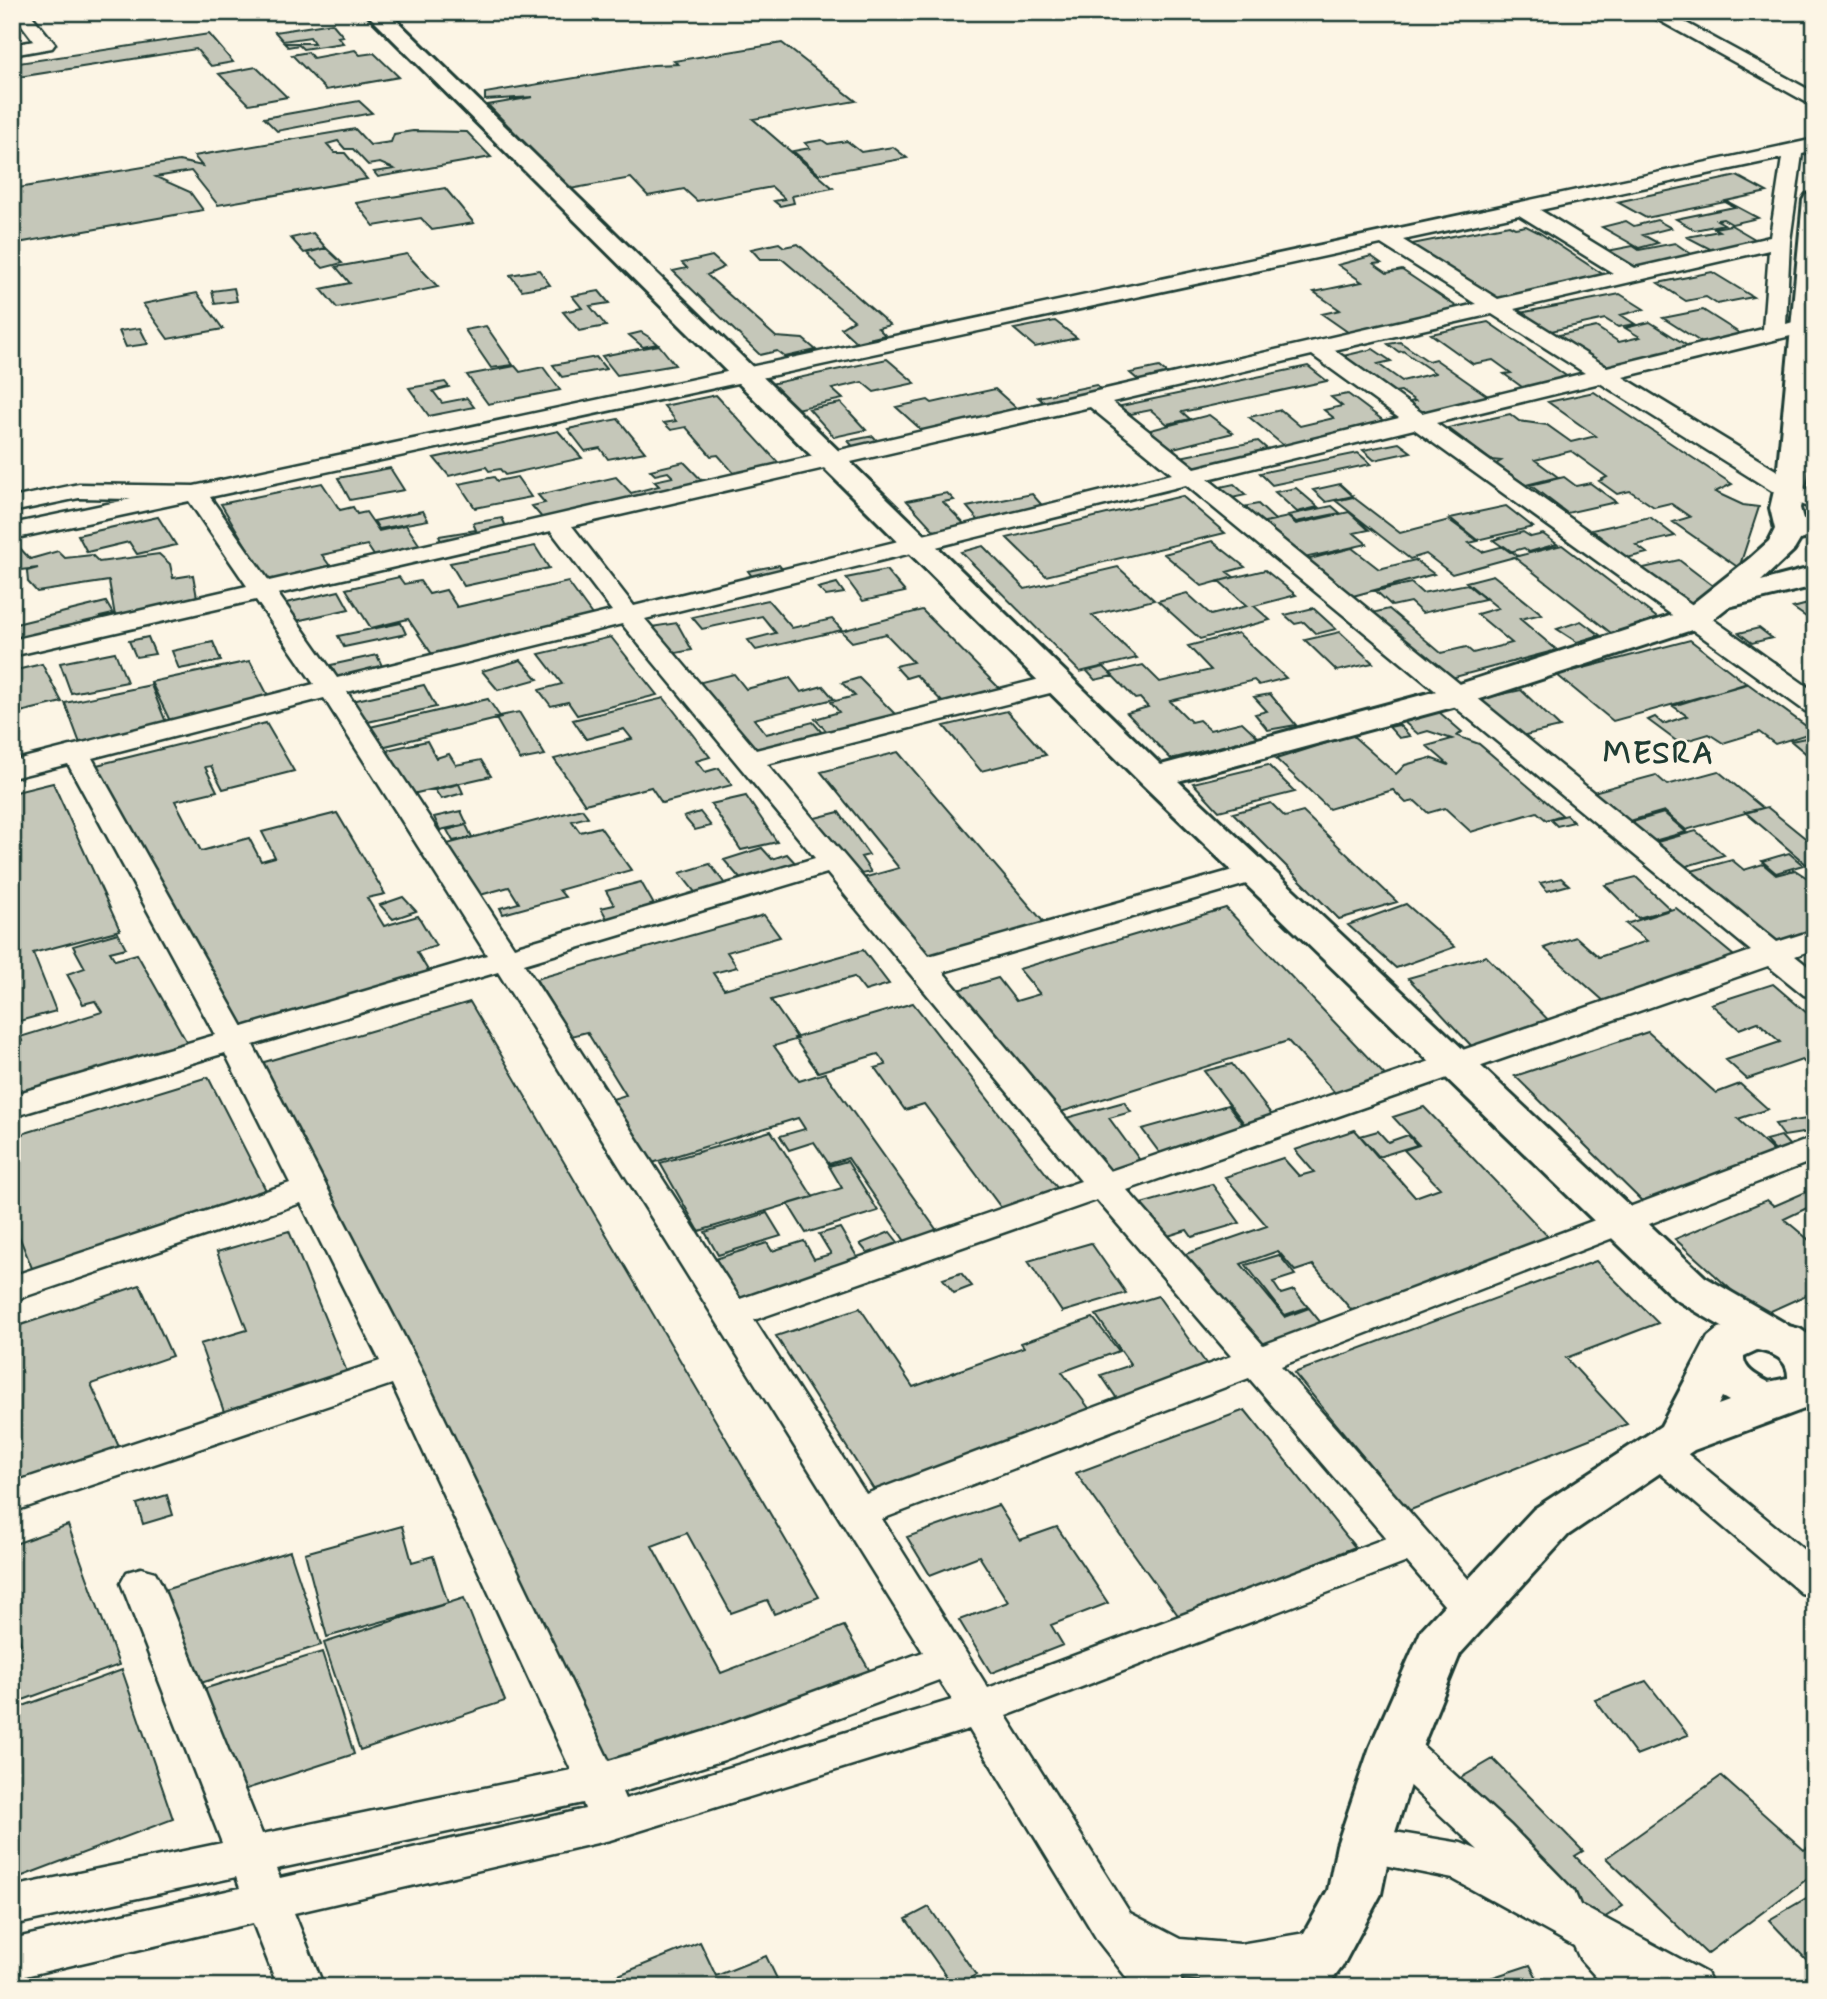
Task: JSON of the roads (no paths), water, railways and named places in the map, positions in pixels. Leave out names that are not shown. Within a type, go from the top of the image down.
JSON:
[{"type":"main road","points":[[376,12],[1154,777],[1257,872],[1690,1288],[1791,1339],[1809,1361],[1813,1373],[1803,1388],[1669,1445],[1551,1521],[1440,1643],[1396,1747],[1364,1845],[1354,1894],[1309,1969]]},
{"type":"main road","points":[[1815,200],[1810,324],[1785,508],[1796,534],[1791,556],[1815,567]]},
{"type":"main road","points":[[1704,610],[1796,534]]},
{"type":"main road","points":[[1154,777],[1456,696],[1704,610],[1815,576]]},
{"type":"main road","points":[[1690,1288],[1722,1353],[1729,1379],[1740,1388],[1762,1397],[1803,1388]]},
{"type":"main road","points":[[1669,1445],[1722,1353],[1742,1336],[1791,1339]]},
{"type":"street","points":[[12,50],[46,44],[20,12]]},
{"type":"street","points":[[1653,12],[1815,101]]},
{"type":"street","points":[[13,530],[1815,145]]},
{"type":"street","points":[[1774,333],[1780,241],[1793,150]]},
{"type":"street","points":[[1523,208],[1631,275]]},
{"type":"street","points":[[1384,237],[1601,376],[1789,491],[1815,503]]},
{"type":"street","points":[[12,648],[1780,241]]},
{"type":"street","points":[[12,770],[331,688],[1810,324]]},
{"type":"street","points":[[1315,347],[1418,420],[1704,610],[1815,705]]},
{"type":"street","points":[[1094,398],[1187,477],[1815,988]]},
{"type":"street","points":[[12,505],[79,491],[195,493]]},
{"type":"street","points":[[195,493],[331,688],[507,960],[859,1513],[1114,1927],[1161,1987]]},
{"type":"street","points":[[557,523],[628,615],[1104,1186],[1471,1609]]},
{"type":"street","points":[[749,760],[1059,682]]},
{"type":"street","points":[[76,754],[234,1040],[402,1367],[598,1782],[610,1822]]},
{"type":"street","points":[[12,1106],[834,862]]},
{"type":"street","points":[[922,968],[1257,872]]},
{"type":"street","points":[[733,1314],[1815,939]]},
{"type":"street","points":[[859,1513],[1815,1148]]},
{"type":"street","points":[[12,1289],[310,1188]]},
{"type":"street","points":[[12,1498],[402,1367]]},
{"type":"street","points":[[1669,1445],[1815,1582]]},
{"type":"street","points":[[12,1959],[610,1822],[981,1708],[1414,1543]]},
{"type":"street","points":[[141,1583],[251,1854],[301,1987]]},
{"type":"street","points":[[12,1906],[598,1782],[709,1748],[950,1659]]},
{"type":"street","points":[[1396,1747],[1495,1838],[1634,1987]]},
{"type":"street","points":[[1364,1845],[1461,1862],[1690,1987]]},
{"type":"street","points":[[1114,1927],[1174,1958],[1309,1969]]},
{"type":"district","name":"MESRA","points":[[1659,754]]}]
